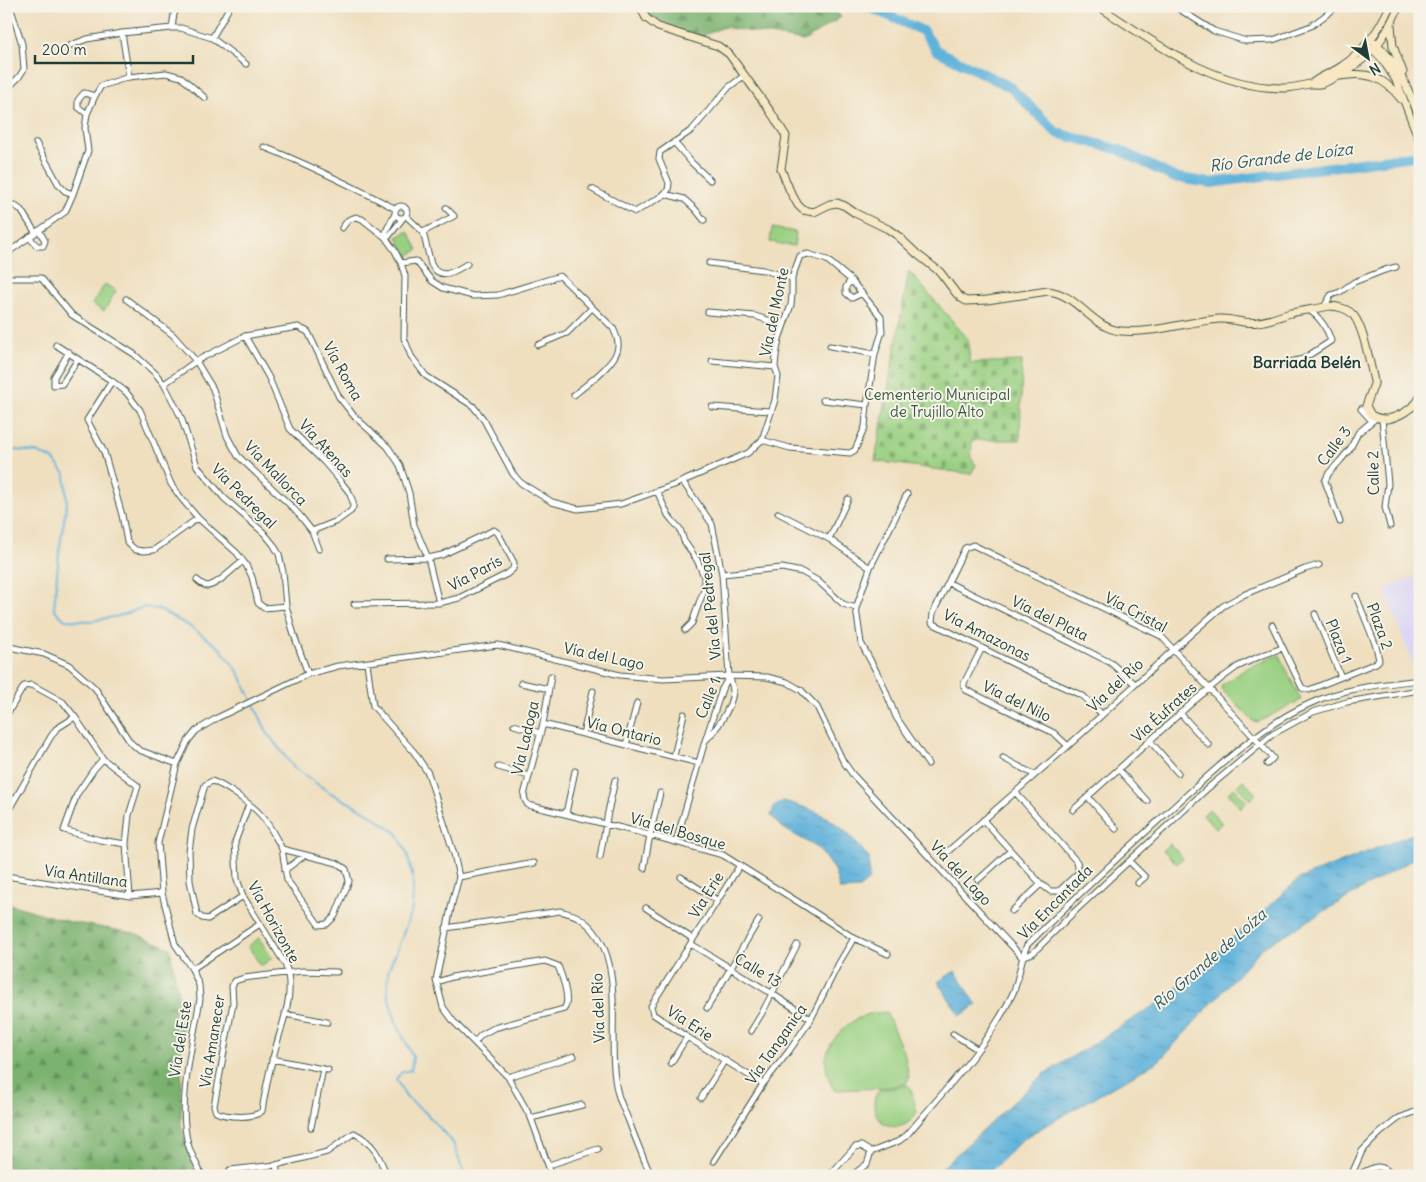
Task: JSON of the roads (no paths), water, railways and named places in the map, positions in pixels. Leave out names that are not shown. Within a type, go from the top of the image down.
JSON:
[{"type":"main road","points":[[640,6],[648,20],[658,27],[722,49],[729,54],[770,110],[786,136],[781,169],[790,191],[803,210],[814,212],[837,202],[888,229],[940,272],[956,293],[966,301],[987,300],[1048,291],[1054,292],[1079,305],[1101,325],[1120,331],[1173,328],[1221,319],[1249,323],[1258,322],[1307,310],[1335,306],[1350,312],[1357,320],[1362,333],[1374,381],[1366,406],[1368,413],[1377,420],[1389,420],[1416,405],[1420,398]]},
{"type":"main road","points":[[1098,6],[1170,52],[1196,66],[1254,86],[1284,88],[1319,84],[1334,78],[1360,62],[1391,25],[1399,6]]},
{"type":"main road","points":[[1312,84],[1317,79],[1342,66],[1373,45],[1390,6]]},
{"type":"main road","points":[[1391,25],[1393,46],[1420,119]]},
{"type":"main road","points":[[1373,45],[1391,59],[1405,82]]},
{"type":"main road","points":[[1373,45],[1396,80],[1420,142]]},
{"type":"main road","points":[[1334,78],[1353,74],[1375,77],[1388,84],[1404,103]]},
{"type":"street","points":[[6,90],[24,69],[22,44],[10,6]]},
{"type":"street","points":[[172,28],[174,14],[178,6]]},
{"type":"street","points":[[212,38],[230,6]]},
{"type":"street","points":[[1174,6],[1214,31],[1246,41],[1273,40],[1311,26],[1338,6]]},
{"type":"street","points":[[71,45],[122,33],[181,28],[212,38],[246,64]]},
{"type":"street","points":[[122,33],[130,77]]},
{"type":"street","points":[[6,277],[10,252],[65,212],[88,151],[85,128],[87,114],[94,96],[101,86],[130,77],[166,73],[180,77],[205,98]]},
{"type":"street","points":[[592,189],[635,212],[665,194],[669,183],[659,159],[660,152],[692,130],[729,87],[745,75]]},
{"type":"street","points":[[87,114],[78,107],[78,100],[84,93],[94,96]]},
{"type":"street","points":[[36,142],[59,185],[73,194]]},
{"type":"street","points":[[674,142],[710,180]]},
{"type":"street","points":[[264,147],[320,170],[396,211],[398,217],[404,217],[423,232],[431,264],[437,272],[448,274],[467,264]]},
{"type":"street","points":[[665,194],[684,199],[696,209],[704,220]]},
{"type":"street","points":[[14,205],[21,210],[46,241],[43,246],[37,246],[29,237]]},
{"type":"street","points":[[399,206],[404,206],[407,210],[404,217],[390,236],[385,237],[386,231],[399,206]]},
{"type":"street","points":[[423,232],[454,216],[446,208]]},
{"type":"street","points":[[342,228],[348,220],[356,217],[362,219],[385,237],[395,251],[405,276],[404,338],[411,356],[426,376],[473,406],[484,420],[513,474],[521,483],[552,502],[578,509],[621,504],[683,482],[748,453],[762,440]]},
{"type":"street","name":"Vía del Monte","points":[[808,254],[827,260],[851,280],[881,316],[882,332],[875,354],[865,427],[854,450],[850,453],[790,448],[762,440],[775,400],[778,376],[775,367],[779,339],[791,305],[792,278],[800,256],[808,254]]},
{"type":"street","points":[[401,263],[416,261],[432,281],[443,288],[472,296],[498,295],[560,276],[613,328],[618,338],[618,349],[611,362],[574,395]]},
{"type":"street","points":[[709,264],[763,270],[792,278]]},
{"type":"street","points":[[1324,307],[1331,295],[1340,292],[1354,282],[1396,267]]},
{"type":"street","name":"Vía Pedregal","points":[[6,277],[41,278],[72,315],[134,354],[164,384],[181,417],[197,466],[224,498],[264,533],[279,554],[283,572],[286,606],[308,674]]},
{"type":"street","points":[[851,280],[846,287],[846,292],[852,298],[862,293]]},
{"type":"street","name":"Vía Mallorca","points":[[126,299],[173,335],[196,361],[213,389],[227,436],[238,456],[292,506],[312,531],[318,549]]},
{"type":"street","points":[[538,345],[567,333],[592,308]]},
{"type":"street","points":[[1274,366],[1303,359],[1331,341],[1328,331],[1312,312],[1307,310]]},
{"type":"street","points":[[708,312],[755,316],[783,325]]},
{"type":"street","name":"Vía Roma","points":[[164,384],[196,361],[245,336],[298,327],[308,332],[339,396],[354,416],[388,447],[400,465],[409,493],[414,525],[428,558],[439,603]]},
{"type":"street","name":"Vía Atenas","points":[[245,336],[269,378],[290,429],[337,477],[349,492],[353,502],[354,507],[351,511],[337,521],[312,531]]},
{"type":"street","points":[[56,345],[126,392],[140,410],[171,484],[180,498],[198,518],[237,553],[243,561],[252,577],[258,603],[264,608],[286,606]]},
{"type":"street","points":[[830,346],[875,354]]},
{"type":"street","points":[[69,352],[54,377],[54,385],[62,384],[78,359]]},
{"type":"street","points":[[712,361],[775,367]]},
{"type":"street","points":[[112,381],[87,420],[107,460],[122,515],[127,542],[136,550],[154,550],[198,518]]},
{"type":"street","points":[[823,400],[867,405]]},
{"type":"street","points":[[712,407],[771,411]]},
{"type":"street","points":[[1361,409],[1377,420]]},
{"type":"street","name":"Calle 3","points":[[1340,522],[1325,481],[1328,473],[1350,449],[1358,433],[1377,420]]},
{"type":"street","name":"Calle 2","points":[[1377,420],[1388,484],[1385,507],[1390,526]]},
{"type":"street","name":"Vía del Pedregal","points":[[683,482],[712,524],[722,574],[730,676]]},
{"type":"street","points":[[657,492],[672,520],[680,530],[684,541],[697,560],[704,576],[704,590],[700,603],[692,623],[685,630]]},
{"type":"street","points":[[907,494],[870,568],[856,608],[861,644],[882,682],[896,717],[928,764]]},
{"type":"street","points":[[829,538],[848,499]]},
{"type":"street","points":[[778,513],[829,538],[870,568]]},
{"type":"street","name":"Vía París","points":[[354,604],[439,603],[459,598],[507,574],[512,569],[514,563],[498,533],[494,530],[442,555],[428,558],[387,559]]},
{"type":"street","name":"Vía Cristal","points":[[969,547],[973,545],[1161,636],[1273,758],[1267,764]]},
{"type":"street","name":"Vía Amazonas","points":[[969,547],[965,548],[933,614],[932,623],[1083,696],[1102,714]]},
{"type":"street","points":[[197,580],[202,584],[212,585],[243,561]]},
{"type":"street","name":"Vía del Río","points":[[946,853],[1016,793],[1223,606],[1243,595],[1319,565]]},
{"type":"street","points":[[722,574],[782,568],[802,572],[818,580],[843,604],[856,608]]},
{"type":"street","name":"Vía del Plata","points":[[949,583],[1111,663],[1135,684]]},
{"type":"street","name":"Plaza 2","points":[[1341,677],[1380,660],[1356,596]]},
{"type":"street","name":"Plaza 1","points":[[1315,614],[1341,677]]},
{"type":"street","points":[[1272,625],[1302,688],[1309,690],[1341,677]]},
{"type":"street","points":[[6,643],[14,648],[44,654],[69,665],[94,688],[130,742],[139,750],[177,764]]},
{"type":"street","name":"Vía del Lago","points":[[177,764],[188,741],[196,731],[217,718],[308,674],[338,666],[498,645],[620,675],[663,679],[730,676],[767,677],[787,682],[801,690],[817,707],[843,761],[853,775],[1022,957]]},
{"type":"street","name":"Vía del Nilo","points":[[982,648],[964,682],[966,690],[1054,733],[1068,746]]},
{"type":"street","name":"Vía Éufrates","points":[[1073,810],[1180,713],[1237,667],[1282,648]]},
{"type":"street","points":[[368,663],[373,706],[414,752],[428,773],[454,854],[459,877],[446,928],[437,982],[443,1007],[454,1022],[508,1077],[532,1118],[552,1176]]},
{"type":"street","name":"Vía Ladoga","points":[[528,805],[524,795],[543,724],[551,676]]},
{"type":"street","name":"Calle 1","points":[[676,842],[705,741],[722,689],[730,676]]},
{"type":"street","name":"Calle 1","points":[[705,741],[719,725],[731,699],[733,690],[730,676]]},
{"type":"street","name":"Vía Encantada","points":[[1022,957],[1026,945],[1084,889],[1230,757],[1268,727],[1318,700],[1344,692],[1420,680]]},
{"type":"street","points":[[521,683],[549,689]]},
{"type":"street","points":[[6,716],[25,686],[32,685],[63,702],[75,716],[103,759],[138,786],[129,814],[126,844],[130,896]]},
{"type":"street","points":[[583,734],[593,690]]},
{"type":"street","name":"Vía Encantada","points":[[1022,957],[1033,953],[1073,913],[1208,788],[1273,734],[1313,712],[1347,702],[1420,690]]},
{"type":"street","points":[[626,745],[637,703]]},
{"type":"street","points":[[1180,713],[1209,745]]},
{"type":"street","points":[[674,756],[684,714]]},
{"type":"street","points":[[6,821],[11,806],[50,738],[56,729],[75,716]]},
{"type":"street","name":"Vía Ontario","points":[[543,724],[699,763]]},
{"type":"street","points":[[514,725],[540,733]]},
{"type":"street","points":[[1150,741],[1178,772]]},
{"type":"street","points":[[1003,758],[1035,775]]},
{"type":"street","points":[[103,759],[77,794],[64,830],[100,840],[126,844]]},
{"type":"street","name":"Vía del Este","points":[[177,764],[158,843],[162,893],[175,944],[192,969],[199,986],[200,999],[186,1085],[184,1115],[188,1145],[202,1176]]},
{"type":"street","points":[[498,767],[529,776]]},
{"type":"street","points":[[1119,770],[1147,801]]},
{"type":"street","points":[[566,814],[575,771]]},
{"type":"street","points":[[600,857],[615,780]]},
{"type":"street","points":[[243,896],[208,919],[202,918],[197,914],[190,881],[189,852],[192,829],[205,786],[212,781],[218,783],[249,804],[262,816],[282,849],[287,880],[319,925],[327,924],[336,916],[349,881],[346,869],[337,863],[282,849]]},
{"type":"street","points":[[644,868],[660,793]]},
{"type":"street","points":[[983,820],[1041,884],[1050,891],[1059,891],[1078,872],[1077,862],[1016,793]]},
{"type":"street","points":[[1088,797],[1116,829]]},
{"type":"street","name":"Vía Horizonte","points":[[249,804],[235,842],[237,879],[243,896],[289,973],[289,998],[272,1059],[262,1111]]},
{"type":"street","name":"Vía del Bosque","points":[[528,805],[723,855],[854,938],[888,954]]},
{"type":"street","points":[[978,880],[1010,851]]},
{"type":"street","points":[[285,870],[305,855]]},
{"type":"street","points":[[1130,861],[1145,877],[1138,883]]},
{"type":"street","points":[[459,877],[534,863]]},
{"type":"street","name":"Via Erie","points":[[692,941],[740,865]]},
{"type":"street","name":"Vía Antillana","points":[[6,876],[130,896],[162,893]]},
{"type":"street","points":[[681,877],[717,900]]},
{"type":"street","points":[[1012,911],[1041,884]]},
{"type":"street","name":"Calle 13","points":[[646,908],[731,969],[811,1019]]},
{"type":"street","name":"Vía del Río","points":[[446,928],[560,911],[576,916],[590,926],[600,938],[613,982],[612,1060],[618,1094],[651,1176]]},
{"type":"street","points":[[707,1008],[759,920]]},
{"type":"street","points":[[192,969],[260,924]]},
{"type":"street","name":"Vía Tanganica","points":[[714,1161],[762,1084],[789,1051],[811,1019],[839,963],[854,938]]},
{"type":"street","name":"Vía Erie","points":[[692,941],[651,1006],[653,1014],[762,1084]]},
{"type":"street","points":[[751,1031],[797,944]]},
{"type":"street","points":[[871,1152],[898,1142],[907,1135],[996,1026],[1014,991],[1022,957]]},
{"type":"street","points":[[437,982],[452,977],[545,961],[558,966],[567,998],[567,1005],[564,1009],[494,1028],[480,1035],[475,1042]]},
{"type":"street","points":[[289,973],[302,971],[337,972]]},
{"type":"street","name":"Vía Amanecer","points":[[262,1111],[259,1115],[252,1116],[222,1115],[216,1112],[214,1106],[233,1003],[232,986],[235,981],[244,978],[289,973]]},
{"type":"street","points":[[285,1014],[327,1022]]},
{"type":"street","points":[[953,1034],[977,1049]]},
{"type":"street","points":[[671,1063],[687,1037]]},
{"type":"street","points":[[508,1077],[574,1056]]},
{"type":"street","points":[[272,1059],[325,1070],[311,1127]]},
{"type":"street","points":[[701,1098],[725,1060]]},
{"type":"street","points":[[532,1118],[582,1105]]},
{"type":"street","points":[[1351,1176],[1362,1151],[1380,1133],[1399,1118],[1420,1110]]},
{"type":"street","points":[[230,1170],[276,1165],[327,1152],[354,1133],[362,1137],[378,1154],[387,1176]]},
{"type":"street","points":[[830,1176],[855,1146],[861,1146],[871,1152]]},
{"type":"street","points":[[548,1165],[598,1149]]},
{"type":"street","points":[[851,1176],[867,1164],[871,1152]]},
{"type":"street","points":[[276,1165],[278,1176]]},
{"type":"street","points":[[1357,1176],[1380,1166],[1384,1167],[1392,1176]]},
{"type":"water","points":[[784,801],[821,814],[852,838],[869,858],[869,880],[858,889],[840,890],[834,870],[818,848],[783,828],[771,816],[775,805]]},
{"type":"water","points":[[1420,831],[1420,855],[1262,948],[1160,1060],[1024,1138],[986,1176],[933,1176],[1043,1075],[1163,1000],[1299,879]]},
{"type":"water","points":[[955,971],[977,1005],[960,1016],[938,982]]},
{"type":"waterway","name":"Río Grande de Loíza","points":[[867,6],[923,31],[936,50],[1010,87],[1057,133],[1120,150],[1173,177],[1211,183],[1420,155]]},
{"type":"waterway","points":[[6,452],[16,450],[36,452],[53,459],[65,474],[67,502],[59,552],[54,609],[65,620],[90,621],[119,616],[144,607],[158,609],[191,627],[220,648],[239,673],[268,734],[294,768],[329,792],[365,811],[397,833],[407,853],[413,878],[412,909],[388,971],[388,996],[396,1022],[413,1057],[411,1070],[402,1072],[396,1079],[406,1097],[425,1112],[453,1143],[465,1176]]},
{"type":"district","name":"Barriada Belén","points":[[1307,362]]},
{"type":"park label","name":"Cementerio Municipal de Trujillo Alto","points":[[937,402]]}]
